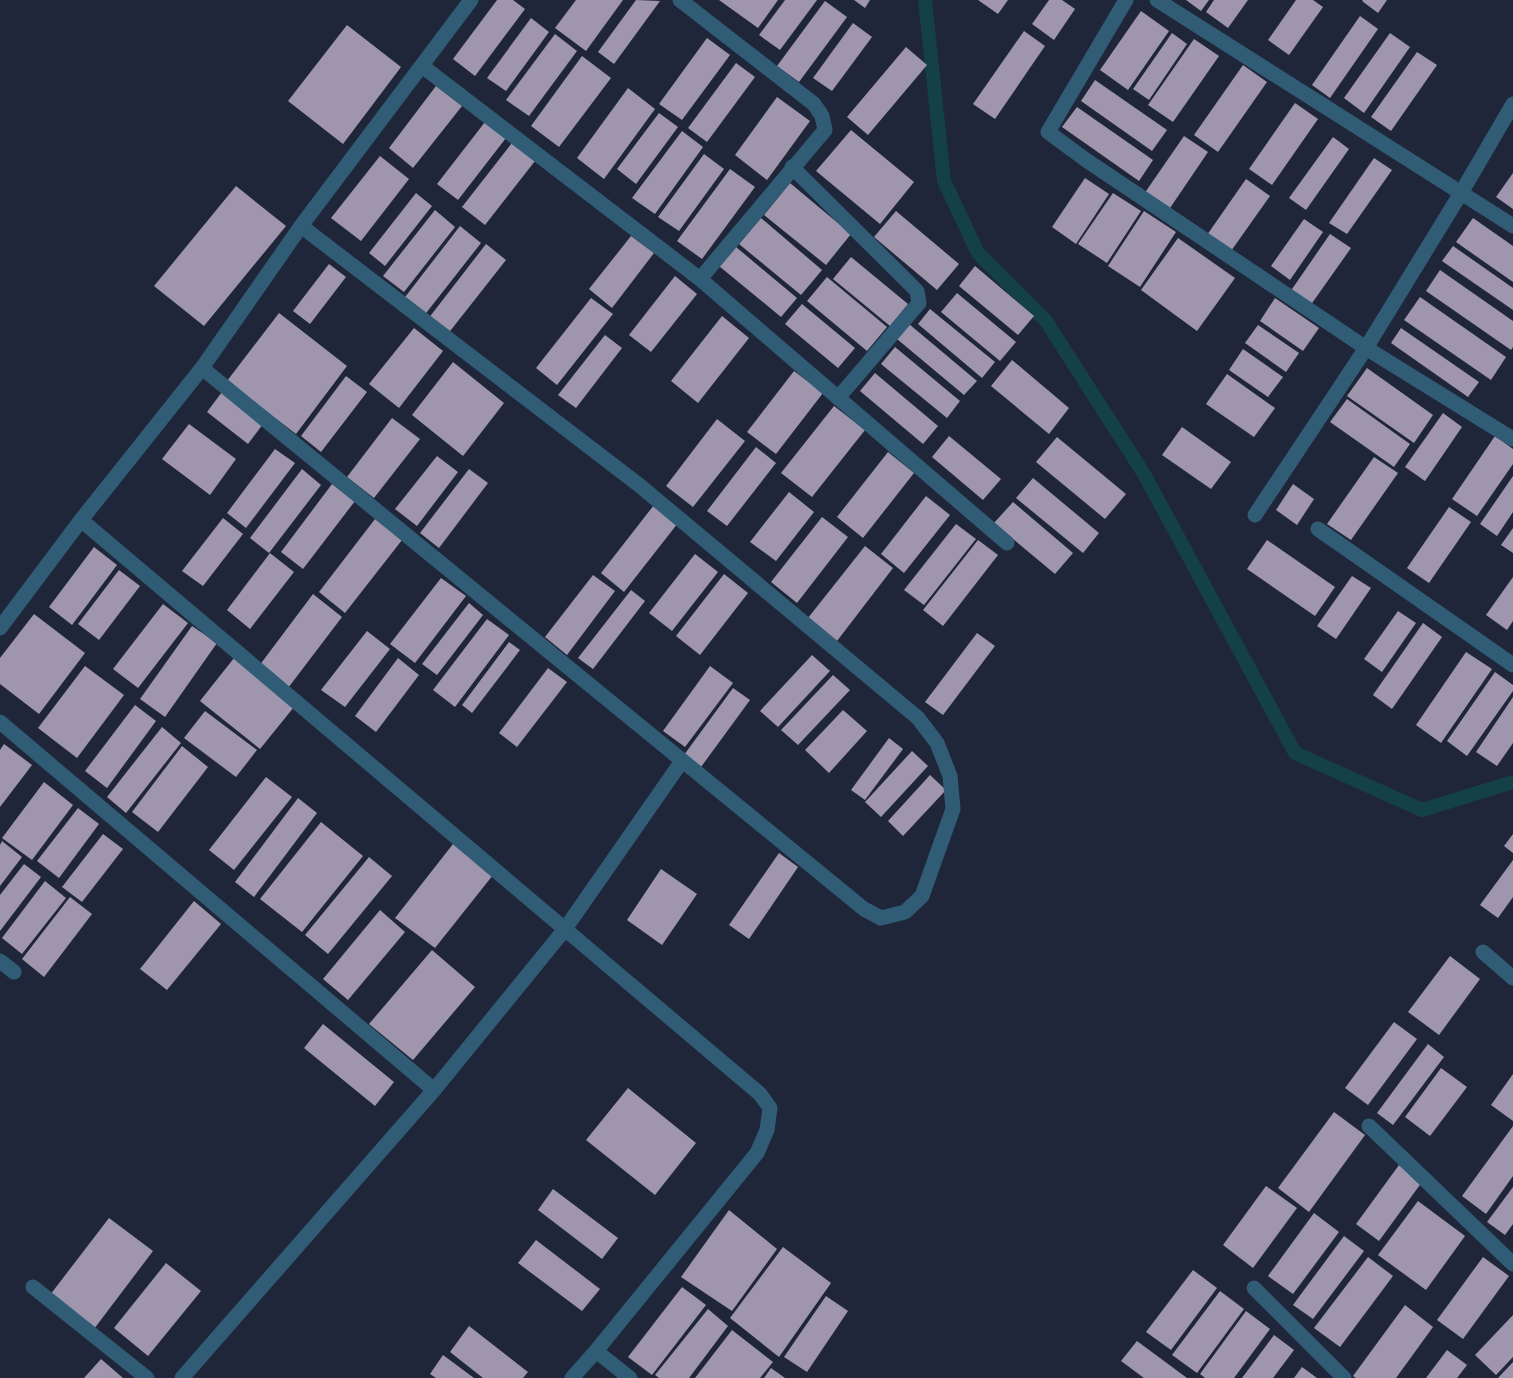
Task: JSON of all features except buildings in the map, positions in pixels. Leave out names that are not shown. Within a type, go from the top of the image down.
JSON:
[{"type":"street","points":[[0,628],[81,520],[202,368],[301,226],[471,0]]},
{"type":"street","points":[[680,0],[814,104],[822,116],[825,130],[700,279]]},
{"type":"street","points":[[1126,0],[1048,132],[1086,160],[1366,348],[1513,439]]},
{"type":"street","points":[[1157,0],[1513,226]]},
{"type":"street","points":[[422,66],[700,279],[1007,543]]},
{"type":"street","points":[[1255,515],[1366,348],[1513,104]]},
{"type":"street","points":[[792,167],[917,291],[919,303],[838,398]]},
{"type":"street","points":[[202,368],[864,909],[881,918],[905,912],[922,896],[953,809],[950,776],[937,743],[918,718],[639,485],[301,226]]},
{"type":"street","points":[[81,520],[760,1094],[770,1108],[767,1131],[757,1153],[572,1378]]},
{"type":"street","points":[[1318,529],[1513,664]]},
{"type":"street","points":[[0,722],[434,1090]]},
{"type":"street","points":[[182,1378],[434,1090],[565,929],[682,761]]},
{"type":"street","points":[[1483,952],[1513,978]]},
{"type":"street","points":[[0,961],[14,972]]},
{"type":"street","points":[[1369,1126],[1513,1264]]},
{"type":"street","points":[[33,1287],[147,1378]]},
{"type":"street","points":[[1254,1288],[1344,1378]]},
{"type":"street","points":[[596,1351],[630,1378]]},
{"type":"waterway","points":[[925,0],[944,181],[978,253],[1046,321],[1144,474],[1295,753],[1422,810],[1513,782]]}]
